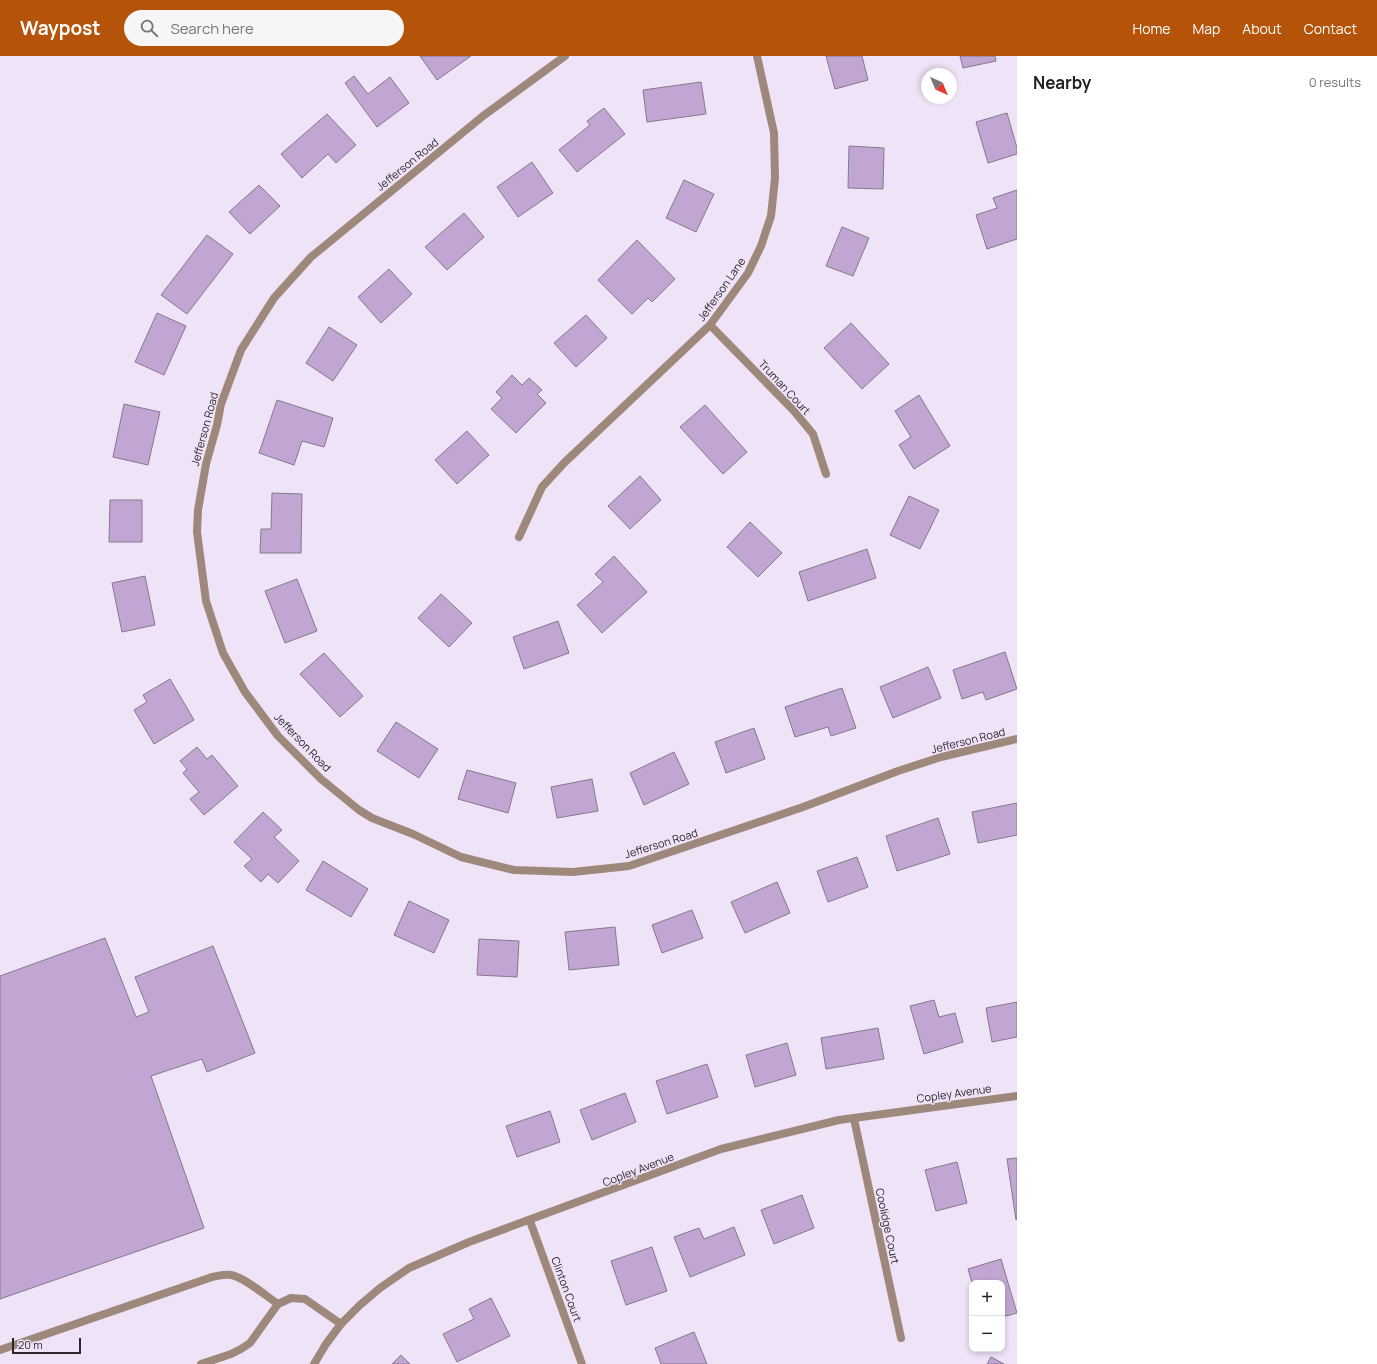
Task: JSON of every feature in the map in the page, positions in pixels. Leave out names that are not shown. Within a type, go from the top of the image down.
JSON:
[{"type":"street","name":"Jefferson Road","points":[[565,56],[483,116],[311,257],[274,298],[241,350],[221,404],[217,425],[206,464],[198,510],[197,532],[206,601],[223,652],[245,692],[278,736],[321,778],[359,810],[372,818],[412,834],[461,857],[514,870],[573,872],[629,866],[795,810],[941,757],[1017,739]]},
{"type":"street","name":"Jefferson Lane","points":[[519,537],[542,487],[710,325],[748,273],[761,246],[771,216],[775,178],[774,132],[757,56]]},
{"type":"street","name":"Truman Court","points":[[710,325],[794,411],[813,434],[826,474]]},
{"type":"street","name":"Copley Avenue","points":[[314,1364],[340,1324],[380,1288],[409,1268],[469,1242],[530,1221],[721,1149],[839,1120],[1017,1096]]},
{"type":"street","name":"Coolidge Court","points":[[854,1119],[901,1338]]},
{"type":"street","name":"Clinton Court","points":[[530,1221],[582,1364]]},
{"type":"street","points":[[0,1350],[212,1277],[224,1275],[232,1275],[241,1279],[278,1304]]},
{"type":"street","points":[[201,1364],[241,1350],[250,1343],[278,1304],[291,1298],[305,1299],[340,1324]]},
{"type":"building","points":[[420,56],[471,56],[437,80]]},
{"type":"building","points":[[826,56],[862,56],[868,80],[835,89]]},
{"type":"building","points":[[960,56],[995,56],[996,61],[963,68]]},
{"type":"building","points":[[354,76],[368,94],[390,77],[409,103],[377,127],[345,83]]},
{"type":"building","points":[[701,82],[706,114],[647,122],[643,90]]},
{"type":"building","points":[[604,108],[625,134],[577,172],[559,150],[590,125],[587,121]]},
{"type":"building","points":[[1007,113],[1017,148],[1017,154],[988,163],[976,122]]},
{"type":"building","points":[[327,114],[356,145],[336,163],[328,154],[302,178],[281,154]]},
{"type":"building","points":[[849,146],[884,148],[883,189],[848,188]]},
{"type":"building","points":[[532,162],[553,193],[518,217],[497,187]]},
{"type":"building","points":[[684,180],[714,194],[696,232],[666,218]]},
{"type":"building","points":[[259,185],[280,206],[250,234],[229,212]]},
{"type":"building","points":[[1017,190],[1017,239],[987,249],[976,215],[997,208],[993,198]]},
{"type":"building","points":[[464,213],[484,237],[447,270],[425,247]]},
{"type":"building","points":[[842,227],[869,238],[853,276],[826,266]]},
{"type":"building","points":[[207,235],[233,254],[187,314],[161,295]]},
{"type":"building","points":[[637,240],[675,279],[652,302],[648,298],[632,314],[598,280]]},
{"type":"building","points":[[389,269],[412,294],[381,323],[358,297]]},
{"type":"building","points":[[157,313],[186,326],[164,375],[135,362]]},
{"type":"building","points":[[586,315],[607,338],[576,367],[554,343]]},
{"type":"building","points":[[851,323],[889,364],[862,389],[824,348]]},
{"type":"building","points":[[329,327],[357,345],[333,381],[306,363]]},
{"type":"building","points":[[512,375],[522,385],[529,378],[542,390],[537,394],[546,403],[516,433],[491,409],[502,398],[496,392]]},
{"type":"building","points":[[919,395],[950,446],[914,469],[899,445],[911,437],[895,411]]},
{"type":"building","points":[[277,400],[333,418],[324,447],[302,441],[294,465],[259,453]]},
{"type":"building","points":[[124,404],[160,412],[148,465],[113,457]]},
{"type":"building","points":[[705,405],[747,452],[723,474],[680,427]]},
{"type":"building","points":[[467,431],[489,455],[457,484],[435,460]]},
{"type":"building","points":[[640,476],[661,500],[630,529],[608,506]]},
{"type":"building","points":[[272,493],[302,494],[301,553],[260,553],[261,529],[271,529]]},
{"type":"building","points":[[909,496],[939,510],[920,549],[890,535]]},
{"type":"building","points":[[110,500],[142,500],[142,542],[109,542]]},
{"type":"building","points":[[750,522],[782,553],[758,577],[727,547]]},
{"type":"building","points":[[867,549],[876,578],[808,601],[799,572]]},
{"type":"building","points":[[614,556],[647,592],[602,633],[577,605],[603,582],[595,574]]},
{"type":"building","points":[[145,576],[155,625],[122,632],[112,583]]},
{"type":"building","points":[[297,579],[317,631],[285,643],[265,591]]},
{"type":"building","points":[[441,594],[472,623],[449,647],[418,618]]},
{"type":"building","points":[[558,621],[569,653],[524,669],[513,637]]},
{"type":"building","points":[[1005,652],[1017,689],[986,700],[983,692],[962,699],[953,670]]},
{"type":"building","points":[[324,653],[363,696],[340,717],[300,674]]},
{"type":"building","points":[[928,667],[941,698],[893,718],[880,687]]},
{"type":"building","points":[[170,679],[194,720],[154,744],[134,710],[147,702],[143,695]]},
{"type":"building","points":[[842,688],[856,728],[831,736],[828,727],[795,737],[785,707]]},
{"type":"building","points":[[396,722],[438,749],[419,778],[377,751]]},
{"type":"building","points":[[754,728],[765,759],[726,773],[715,742]]},
{"type":"building","points":[[197,747],[207,759],[212,755],[238,786],[204,815],[190,799],[199,792],[183,773],[187,769],[180,761]]},
{"type":"building","points":[[674,752],[689,784],[644,805],[630,773]]},
{"type":"building","points":[[467,770],[516,783],[508,813],[458,799]]},
{"type":"building","points":[[592,779],[598,811],[557,818],[551,787]]},
{"type":"building","points":[[1017,803],[1017,835],[978,843],[972,812]]},
{"type":"building","points":[[263,812],[282,830],[274,837],[299,861],[278,883],[268,874],[261,882],[244,866],[252,859],[234,842]]},
{"type":"building","points":[[938,818],[950,854],[897,871],[886,836]]},
{"type":"building","points":[[857,857],[868,887],[828,902],[817,871]]},
{"type":"building","points":[[323,861],[368,889],[351,917],[306,890]]},
{"type":"building","points":[[777,882],[790,913],[745,933],[731,902]]},
{"type":"building","points":[[409,901],[449,920],[434,953],[394,935]]},
{"type":"building","points":[[692,910],[703,938],[662,953],[652,925]]},
{"type":"building","points":[[615,927],[619,965],[569,970],[565,932]]},
{"type":"building","points":[[105,938],[136,1017],[149,1012],[135,977],[213,946],[255,1053],[207,1072],[202,1059],[151,1076],[204,1228],[0,1299],[0,976]]},
{"type":"building","points":[[479,939],[519,941],[517,977],[477,975]]},
{"type":"building","points":[[934,1000],[939,1017],[955,1013],[963,1042],[924,1054],[910,1006]]},
{"type":"building","points":[[1017,1002],[1017,1037],[992,1042],[986,1008]]},
{"type":"building","points":[[878,1028],[884,1059],[826,1069],[821,1038]]},
{"type":"building","points":[[787,1043],[796,1075],[755,1087],[746,1055]]},
{"type":"building","points":[[707,1064],[718,1097],[667,1114],[656,1081]]},
{"type":"building","points":[[625,1093],[636,1122],[592,1140],[580,1110]]},
{"type":"building","points":[[550,1111],[560,1142],[517,1157],[506,1126]]},
{"type":"building","points":[[1017,1158],[1017,1219],[1016,1220],[1007,1159]]},
{"type":"building","points":[[957,1162],[967,1203],[936,1211],[925,1170]]},
{"type":"building","points":[[802,1195],[814,1228],[774,1244],[761,1210]]},
{"type":"building","points":[[734,1227],[745,1255],[690,1277],[674,1237],[699,1228],[704,1239]]},
{"type":"building","points":[[652,1247],[667,1291],[626,1305],[611,1261]]},
{"type":"building","points":[[1001,1259],[1017,1313],[1005,1316],[1005,1280],[971,1280],[968,1269]]},
{"type":"building","points":[[491,1298],[510,1336],[457,1362],[443,1334],[474,1319],[469,1309]]},
{"type":"building","points":[[694,1332],[707,1364],[661,1364],[655,1348]]},
{"type":"building","points":[[401,1355],[410,1364],[392,1364]]},
{"type":"building","points":[[991,1357],[1004,1364],[987,1364]]}]
